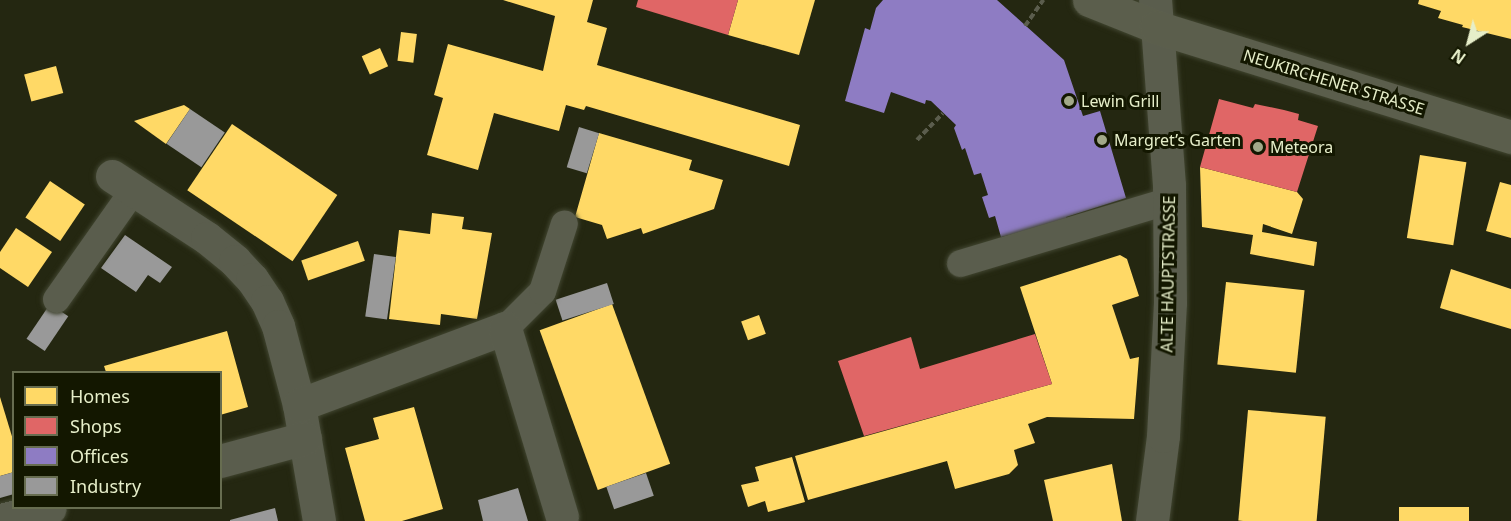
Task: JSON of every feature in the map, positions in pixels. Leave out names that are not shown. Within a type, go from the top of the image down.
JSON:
[{"type":"street","name":"NEUKIRCHENER STRASSE","points":[[1089,0],[1156,13],[1511,137]]},
{"type":"street","name":"ALTE HAUPTSTRASSE","points":[[1152,521],[1163,436],[1170,303],[1170,200],[1165,102],[1156,13]]},
{"type":"street","points":[[123,183],[207,238],[235,261],[252,279],[278,326],[299,405],[319,521]]},
{"type":"street","points":[[299,405],[505,328],[562,517]]},
{"type":"street","points":[[222,460],[305,438]]},
{"type":"street","points":[[0,520],[42,509]]},
{"type":"lane","points":[[56,299],[123,183]]},
{"type":"lane","points":[[960,263],[1170,200]]},
{"type":"lane","points":[[505,328],[542,291],[564,223]]},
{"type":"path","points":[[1025,26],[1042,0]]},
{"type":"path","points":[[917,140],[943,113]]},
{"type":"building: Homes","points":[[503,0],[593,0],[587,22],[607,28],[597,65],[800,125],[789,166],[586,106],[584,110],[566,105],[559,131],[494,113],[478,170],[427,155],[443,98],[434,95],[448,44],[543,71],[555,16]]},
{"type":"building: Homes","points":[[738,0],[815,0],[799,55],[728,35]]},
{"type":"building: Homes","points":[[1419,0],[1511,0],[1511,39],[1462,27],[1463,25],[1438,18],[1441,11],[1418,4]]},
{"type":"building: Homes","points":[[401,32],[417,34],[413,63],[397,61]]},
{"type":"building: Homes","points":[[380,48],[388,66],[370,74],[362,56]]},
{"type":"building: Homes","points":[[56,66],[63,93],[31,102],[24,75]]},
{"type":"building: Homes","points":[[184,105],[190,109],[166,144],[134,121]]},
{"type":"building: Homes","points":[[232,124],[337,195],[293,261],[187,190]]},
{"type":"building: Homes","points":[[599,133],[692,160],[689,170],[723,180],[714,209],[643,234],[641,228],[607,239],[602,225],[575,217]]},
{"type":"building: Homes","points":[[1420,155],[1466,162],[1453,245],[1407,238]]},
{"type":"building: Homes","points":[[1200,167],[1297,192],[1303,199],[1292,234],[1263,224],[1262,232],[1317,242],[1314,266],[1250,254],[1253,235],[1202,227]]},
{"type":"building: Homes","points":[[50,181],[85,204],[60,241],[25,217]]},
{"type":"building: Homes","points":[[1500,182],[1511,185],[1511,238],[1486,231]]},
{"type":"building: Homes","points":[[432,213],[464,217],[462,229],[492,233],[477,319],[441,314],[440,325],[389,319],[399,230],[430,234]]},
{"type":"building: Homes","points":[[16,228],[52,252],[28,287],[0,268],[0,252]]},
{"type":"building: Homes","points":[[358,241],[365,261],[308,280],[301,261]]},
{"type":"building: Homes","points":[[1120,255],[1127,259],[1139,296],[1112,305],[1130,359],[1139,357],[1134,419],[1047,417],[1028,424],[1035,443],[1014,450],[1018,465],[1009,474],[955,489],[947,461],[808,500],[795,456],[1052,384],[1020,287]]},
{"type":"building: Homes","points":[[1451,269],[1511,289],[1511,329],[1440,308]]},
{"type":"building: Homes","points":[[1226,282],[1305,290],[1296,373],[1217,365]]},
{"type":"building: Homes","points":[[612,304],[670,464],[598,490],[540,330]]},
{"type":"building: Homes","points":[[759,315],[766,334],[748,340],[741,321]]},
{"type":"building: Homes","points":[[227,331],[248,407],[222,414],[222,371],[106,371],[104,366]]},
{"type":"building: Homes","points":[[0,397],[12,436],[12,473],[0,476]]},
{"type":"building: Homes","points":[[414,407],[443,509],[402,521],[365,521],[345,448],[379,439],[373,418]]},
{"type":"building: Homes","points":[[1248,410],[1326,417],[1317,521],[1238,521]]},
{"type":"building: Homes","points":[[792,457],[805,502],[768,512],[765,501],[748,507],[741,485],[759,481],[755,467]]},
{"type":"building: Homes","points":[[1112,464],[1122,521],[1053,521],[1044,480]]},
{"type":"building: Homes","points":[[1399,507],[1469,507],[1469,521],[1399,521]]},
{"type":"building: Shops","points":[[638,0],[738,0],[728,35],[636,7]]},
{"type":"building: Shops","name":"Meteora","points":[[1219,99],[1253,108],[1255,104],[1299,114],[1298,120],[1318,126],[1297,192],[1200,167]]},
{"type":"building: Shops","points":[[1035,334],[1052,384],[864,436],[838,361],[911,337],[920,369]]},
{"type":"building: Offices","points":[[883,0],[997,0],[1064,60],[1083,116],[1100,111],[1126,198],[1066,217],[1067,221],[1001,237],[995,216],[989,218],[982,197],[988,195],[981,173],[974,175],[965,148],[962,150],[954,128],[956,125],[931,101],[926,100],[925,104],[891,92],[884,113],[845,101],[865,28],[870,30],[876,8]]},
{"type":"building: Industry","points":[[190,109],[225,132],[201,167],[167,144]]},
{"type":"building: Industry","points":[[579,127],[599,133],[587,173],[567,167]]},
{"type":"building: Industry","points":[[125,235],[172,267],[160,283],[148,275],[136,292],[101,268]]},
{"type":"building: Industry","points":[[374,254],[396,257],[387,319],[365,316]]},
{"type":"building: Industry","points":[[607,283],[614,304],[562,321],[556,300]]},
{"type":"building: Industry","points":[[50,304],[68,316],[45,351],[27,339]]},
{"type":"building: Industry","points":[[12,473],[12,495],[0,498],[0,476]]},
{"type":"building: Industry","points":[[646,473],[654,496],[614,509],[606,487]]},
{"type":"building: Industry","points":[[518,488],[528,521],[483,521],[478,500]]},
{"type":"building: Industry","points":[[275,508],[278,521],[230,521],[230,520]]},
{"type":"place","name":"Lewin Grill","points":[[1069,101]]},
{"type":"place","name":"Margret’s Garten","points":[[1102,140]]},
{"type":"place","name":"Meteora","points":[[1258,147]]}]
